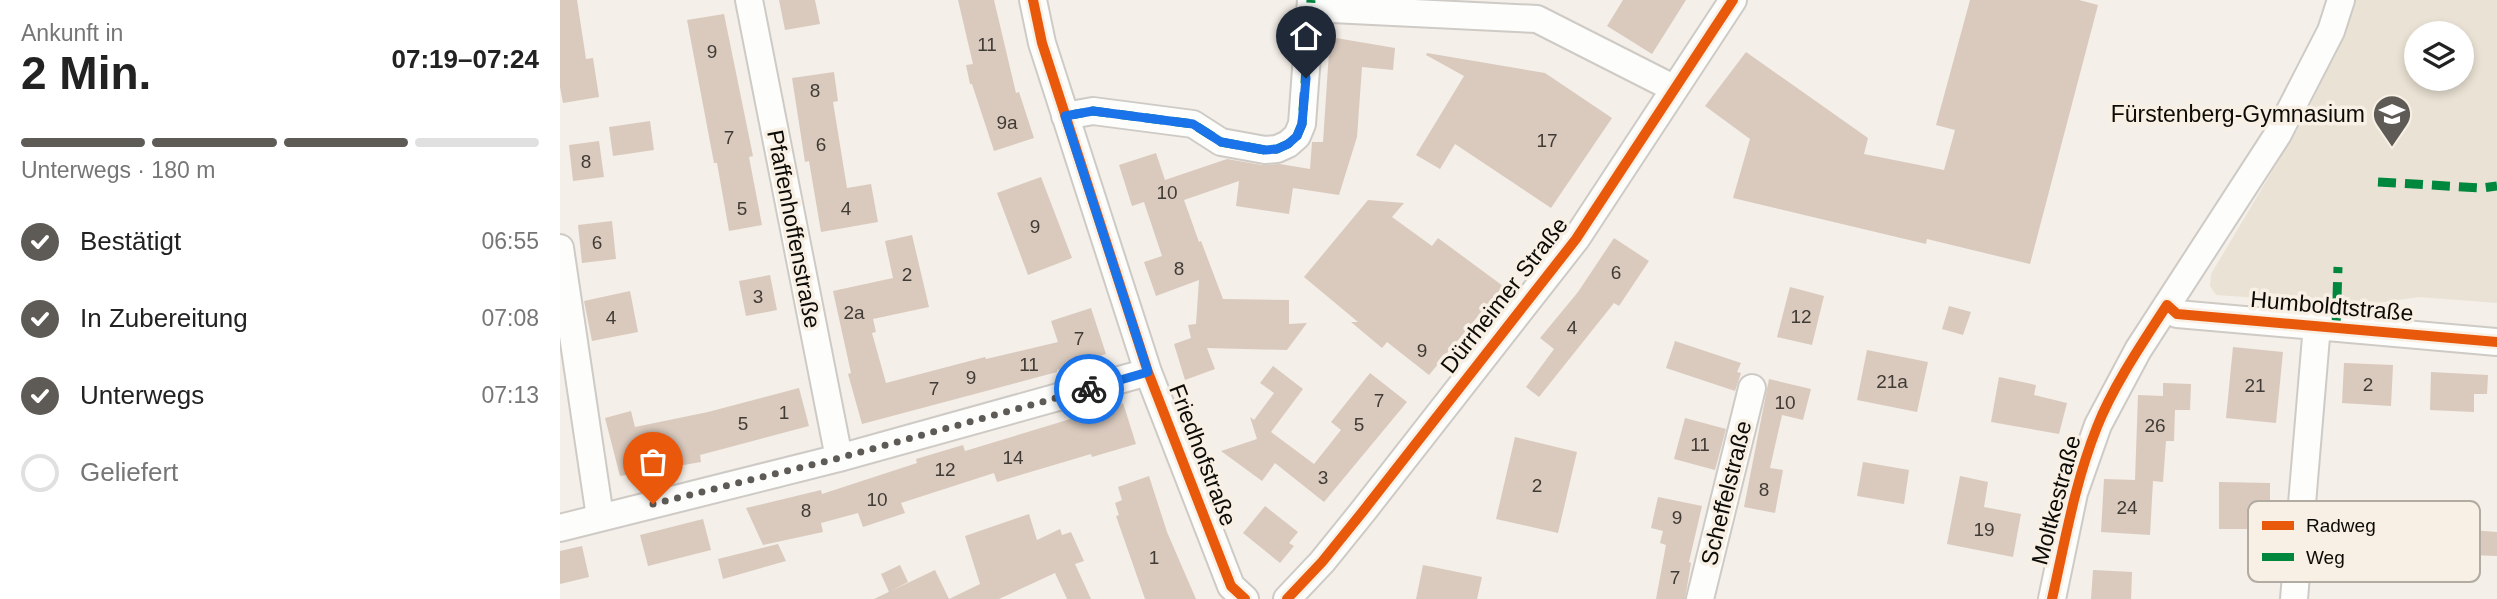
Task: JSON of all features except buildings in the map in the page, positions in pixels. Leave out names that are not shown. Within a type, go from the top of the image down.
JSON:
[{"type":"street","name":"Pfaffenhoffenstraße","points":[[749,0],[839,458]]},
{"type":"street","name":"Friedhofstraße","points":[[1034,0],[1042,43],[1148,372],[1231,586],[1245,599]]},
{"type":"street","name":"Dürrheimer Straße","points":[[1285,599],[1322,562],[1576,239],[1733,0]]},
{"type":"street","name":"Moltkestraße","points":[[2052,599],[2074,493],[2098,425],[2138,350],[2278,134],[2331,31],[2341,0]]},
{"type":"street","points":[[1065,116],[1093,111],[1193,124],[1221,142],[1265,150],[1288,144],[1297,136],[1302,124],[1311,4],[1537,19],[1673,88]]},
{"type":"street","points":[[560,248],[600,517]]},
{"type":"street","name":"Humboldtstraße","points":[[2166,305],[2177,314],[2497,342]]},
{"type":"street","points":[[2302,501],[2317,326]]},
{"type":"street","points":[[560,528],[839,458],[1148,372]]},
{"type":"street","name":"Scheffelstraße","points":[[1700,599],[1752,388]]},
{"type":"street","points":[[1254,599],[1266,593],[1277,594],[1285,599]]},
{"type":"shaded area","name":"Fürstenberg-Gymnasium","points":[[2354,0],[2497,0],[2497,303],[2419,297],[2363,305],[2216,295],[2210,286],[2211,274],[2304,118],[2341,39]]},
{"type":"marked path","points":[[1065,116],[1093,111],[1193,124],[1221,142],[1265,150],[1288,144],[1297,136],[1302,124],[1311,0]]},
{"type":"marked path","points":[[2378,182],[2482,188],[2497,186]]},
{"type":"marked path","points":[[2336,327],[2338,267]]},
{"type":"cycle path","points":[[1033,0],[1042,43],[1148,372],[1231,586],[1245,599]]},
{"type":"cycle path","points":[[1287,599],[1322,562],[1364,510],[1576,239],[1733,0]]},
{"type":"cycle path","points":[[2052,599],[2077,490],[2097,427],[2120,380],[2167,305],[2177,314],[2497,342]]},
{"type":"way so far","points":[[653,504],[839,458],[1089,389]]},
{"type":"place","name":"Fürstenberg-Gymnasium","points":[[2392,148]]},
{"type":"route","points":[[1089,389],[1148,372],[1065,116],[1093,111],[1193,124],[1221,142],[1265,150],[1277,149],[1297,136],[1302,124],[1306,78]]}]
